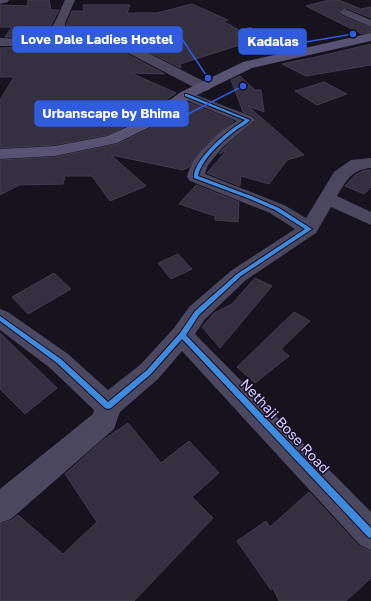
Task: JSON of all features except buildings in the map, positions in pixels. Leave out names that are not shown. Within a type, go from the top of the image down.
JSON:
[{"type":"main road","points":[[0,154],[55,151],[111,140],[143,125],[186,95],[248,65],[371,37]]},
{"type":"street","points":[[0,1],[4,0]]},
{"type":"street","points":[[0,42],[41,42],[51,35],[58,25],[70,0]]},
{"type":"street","points":[[345,12],[371,24]]},
{"type":"street","points":[[58,25],[62,30],[89,32],[115,41],[204,86]]},
{"type":"street","points":[[250,30],[297,53]]},
{"type":"street","points":[[186,95],[248,120],[232,131],[206,157],[196,172],[196,177],[277,209],[309,229]]},
{"type":"street","points":[[0,508],[105,421],[108,406],[149,372],[182,335],[197,313],[239,275],[309,229],[340,176],[357,164],[371,163]]},
{"type":"street","points":[[327,198],[371,219]]},
{"type":"street","points":[[0,318],[59,361],[108,406]]},
{"type":"street","name":"Nethaji Bose Road","points":[[182,335],[371,534]]},
{"type":"cycle path","points":[[182,335],[197,313],[239,275],[309,229],[277,209],[196,177],[200,165],[210,152],[228,134],[248,120],[186,95]]},
{"type":"cycle path","points":[[0,318],[59,361],[108,406],[149,372],[182,335],[371,534]]},
{"type":"place","name":"Kadalas","points":[[353,34]]},
{"type":"place","name":"Love Dale Ladies Hostel","points":[[208,78]]},
{"type":"place","name":"Urbanscape by Bhima","points":[[243,86]]}]
